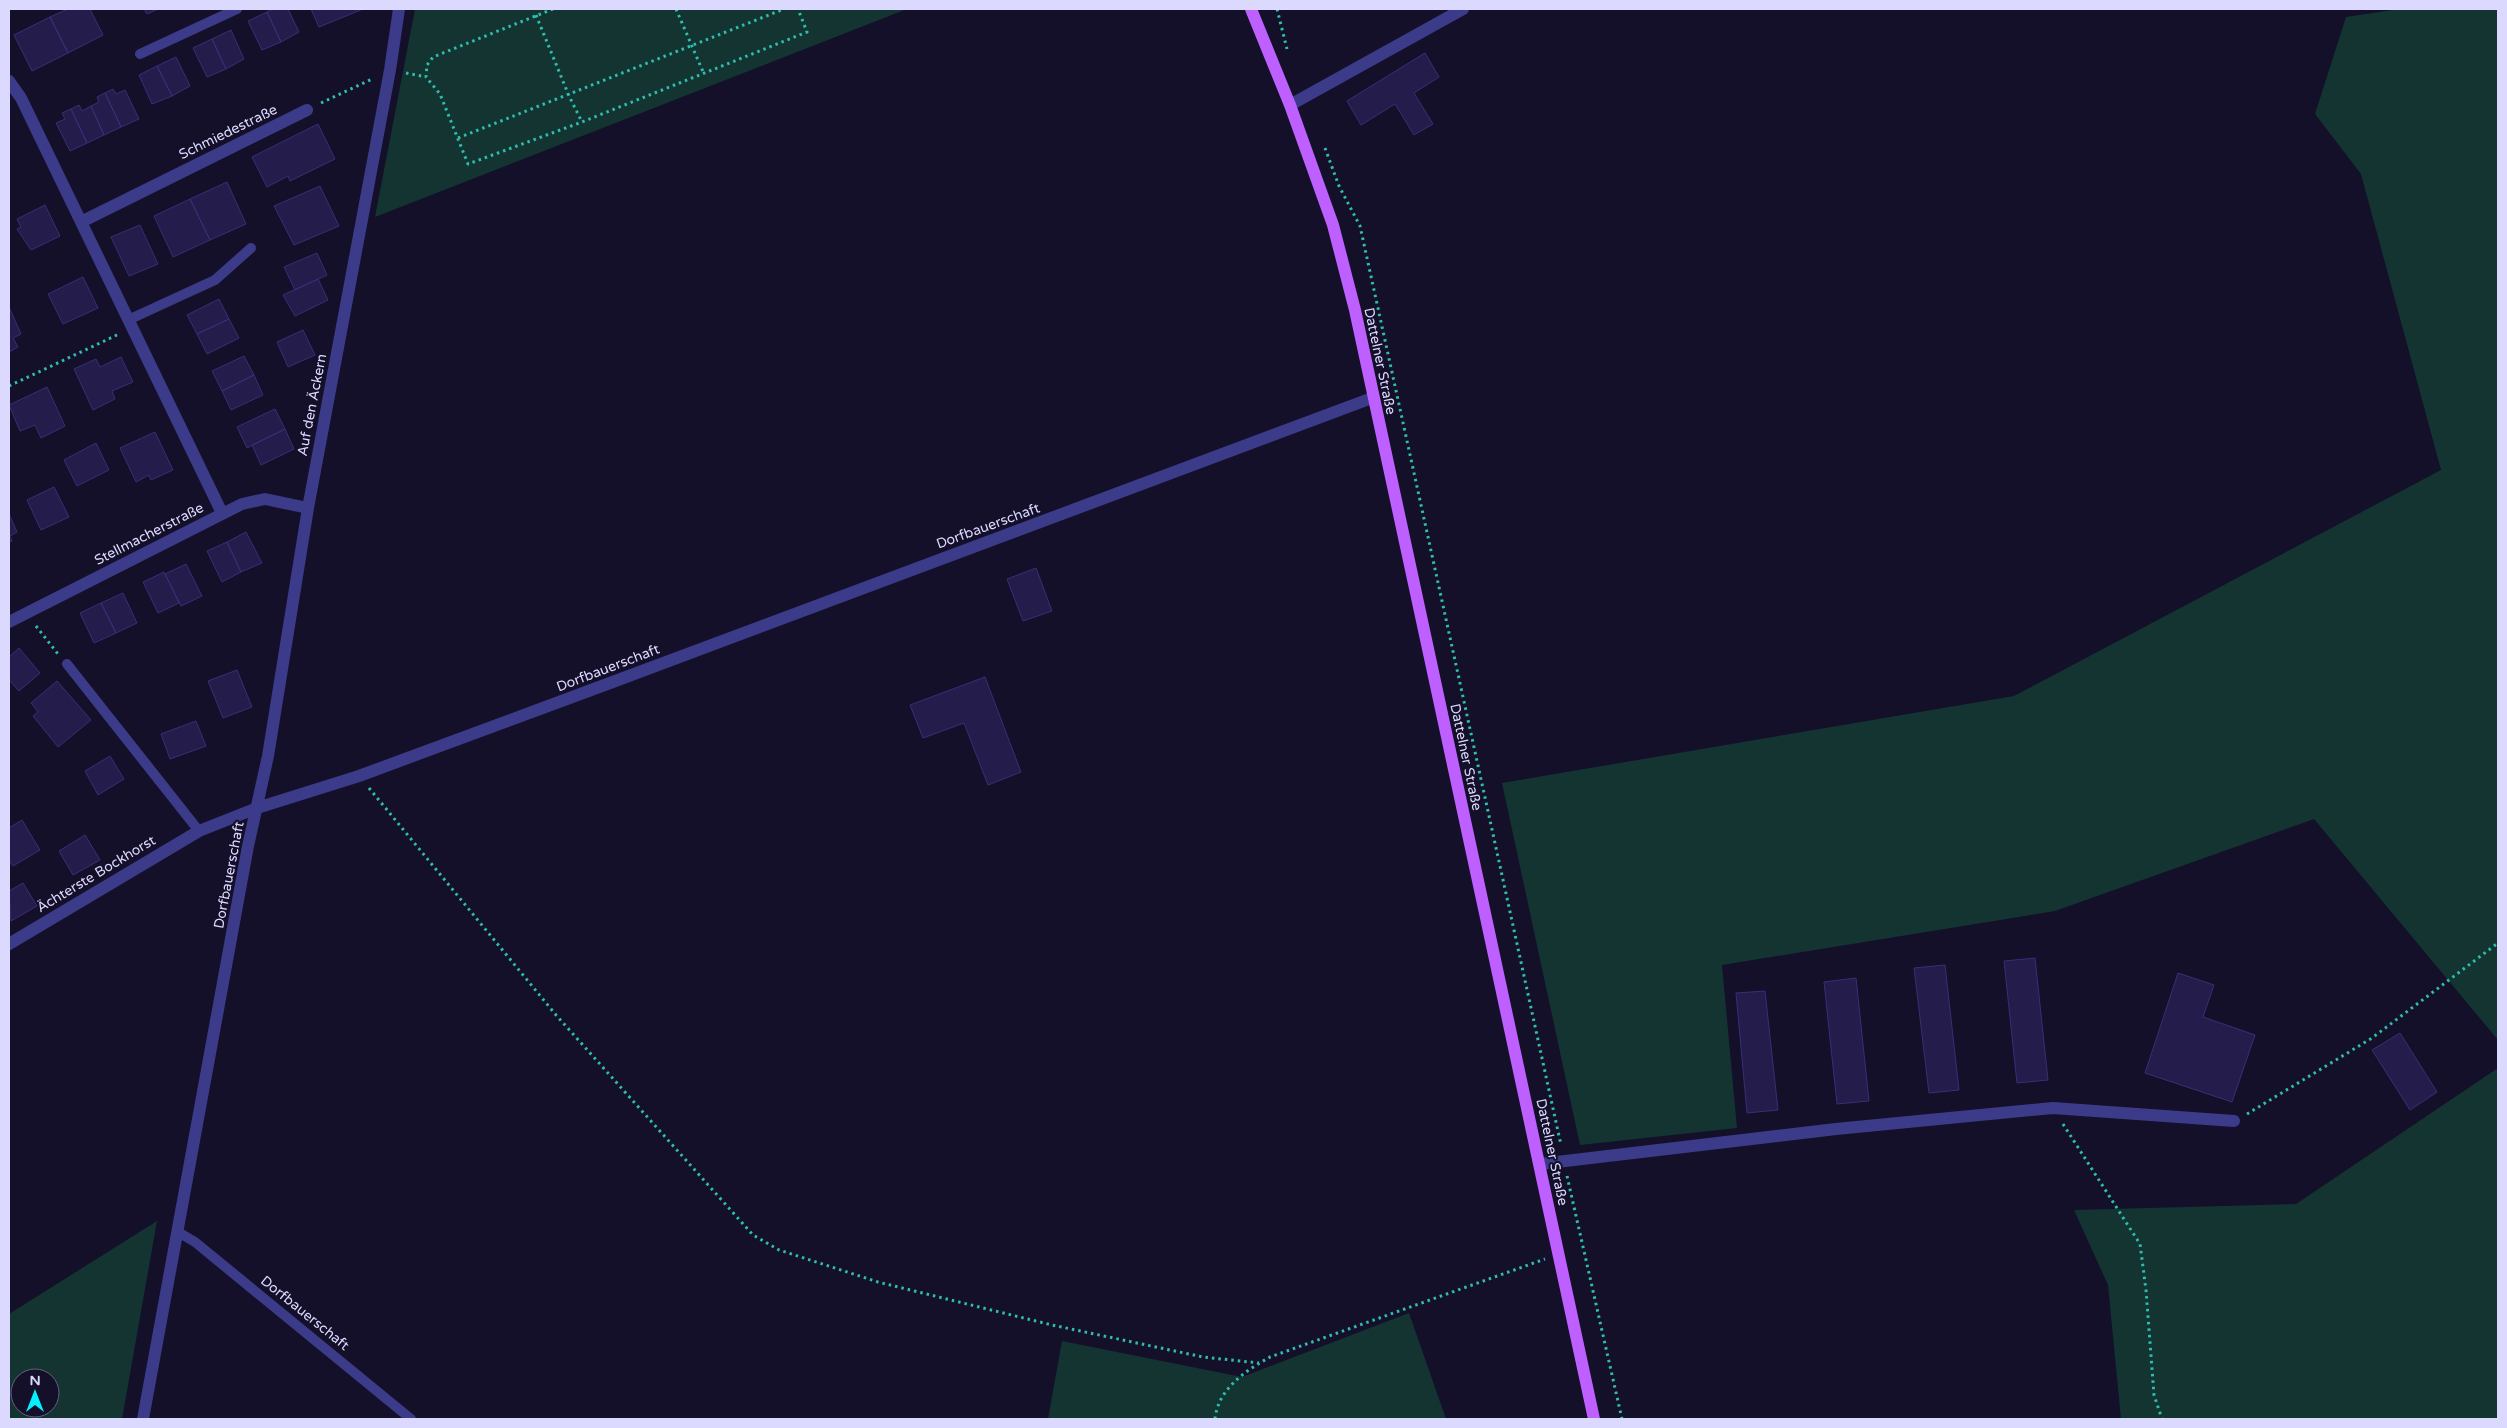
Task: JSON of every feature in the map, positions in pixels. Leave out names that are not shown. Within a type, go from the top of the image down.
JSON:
[{"type":"main road","name":"Dattelner Straße","points":[[1252,9],[1290,105],[1333,225],[1355,310],[1372,398],[1594,1419]]},
{"type":"street","name":"Auf den Äckern","points":[[257,808],[268,756],[308,508],[400,9]]},
{"type":"street","points":[[1290,105],[1463,9]]},
{"type":"street","points":[[9,81],[21,98],[222,513]]},
{"type":"street","name":"Schmiedestraße","points":[[80,222],[307,110]]},
{"type":"street","name":"Dorfbauerschaft","points":[[144,1419],[257,808],[359,776],[1372,398]]},
{"type":"street","name":"Stellmacherstraße","points":[[9,622],[242,504],[265,499],[308,508]]},
{"type":"street","name":"Ächterste Bockhorst","points":[[9,944],[199,831],[257,808]]},
{"type":"street","points":[[1540,1164],[1836,1129],[2053,1108],[2234,1121]]},
{"type":"lane","points":[[140,54],[237,9]]},
{"type":"lane","points":[[130,324],[215,280],[251,248]]},
{"type":"lane","points":[[67,664],[199,831]]},
{"type":"lane","name":"Dorfbauerschaft","points":[[178,1232],[195,1242],[411,1419]]},
{"type":"path","points":[[553,9],[433,57],[427,66],[426,77],[440,94],[468,164],[582,122],[808,32],[798,9]]},
{"type":"path","points":[[676,9],[704,74]]},
{"type":"path","points":[[458,138],[569,96],[691,45],[784,9]]},
{"type":"path","points":[[536,15],[569,96],[582,122]]},
{"type":"path","points":[[307,110],[390,70]]},
{"type":"path","points":[[9,386],[130,324]]},
{"type":"path","points":[[1397,392],[1622,1419]]},
{"type":"path","points":[[26,614],[67,664]]},
{"type":"path","points":[[359,776],[556,1015],[753,1235],[779,1250],[878,1282],[1062,1327],[1203,1357],[1259,1363]]},
{"type":"path","points":[[2234,1121],[2372,1038],[2498,943]]},
{"type":"path","points":[[2053,1108],[2140,1244],[2146,1290],[2154,1395],[2162,1419]]},
{"type":"path","points":[[1215,1419],[1216,1405],[1234,1382],[1270,1357],[1559,1254]]},
{"type":"green space","points":[[415,9],[907,9],[375,217]]},
{"type":"green space","points":[[2399,9],[2498,9],[2498,1040],[2314,819],[2055,911],[1722,965],[1737,1128],[1580,1145],[1502,783],[2014,696],[2441,470],[2361,174],[2315,114],[2346,17]]},
{"type":"green space","points":[[2498,1068],[2498,1419],[2121,1419],[2108,1285],[2074,1210],[2296,1204]]},
{"type":"green space","points":[[157,1221],[122,1419],[9,1419],[9,1314]]},
{"type":"green space","points":[[1409,1313],[1446,1419],[1048,1419],[1062,1341],[1242,1377]]},
{"type":"building","points":[[68,9],[90,9],[103,35],[68,53],[50,17]]},
{"type":"building","points":[[144,9],[158,9],[147,14]]},
{"type":"building","points":[[273,9],[288,9],[299,32],[281,42],[267,12]]},
{"type":"building","points":[[311,9],[363,9],[319,27]]},
{"type":"building","points":[[267,12],[281,42],[262,50],[248,21]]},
{"type":"building","points":[[50,17],[68,53],[32,71],[14,35]]},
{"type":"building","points":[[231,30],[244,59],[226,69],[212,39]]},
{"type":"building","points":[[212,39],[226,69],[207,77],[193,48]]},
{"type":"building","points":[[1425,53],[1439,77],[1414,93],[1433,124],[1414,135],[1395,104],[1361,125],[1347,101]]},
{"type":"building","points":[[176,57],[190,86],[172,96],[157,66]]},
{"type":"building","points":[[157,66],[172,96],[152,104],[139,75]]},
{"type":"building","points":[[113,89],[116,94],[125,90],[139,119],[121,127],[105,93]]},
{"type":"building","points":[[105,93],[121,127],[104,135],[91,106],[99,102],[97,97]]},
{"type":"building","points":[[79,105],[82,111],[91,106],[104,135],[87,143],[71,109]]},
{"type":"building","points":[[71,109],[87,143],[70,151],[56,123],[65,119],[62,113]]},
{"type":"building","points":[[318,124],[335,159],[290,181],[288,176],[267,187],[252,157]]},
{"type":"building","points":[[227,182],[246,224],[210,240],[190,199]]},
{"type":"building","points":[[320,186],[339,226],[294,245],[274,206]]},
{"type":"building","points":[[190,199],[210,240],[173,257],[154,216]]},
{"type":"building","points":[[45,205],[60,236],[31,250],[17,229],[21,227],[17,219]]},
{"type":"building","points":[[140,225],[158,264],[129,276],[111,237]]},
{"type":"building","points":[[317,253],[327,275],[295,290],[284,267]]},
{"type":"building","points":[[83,277],[98,308],[63,324],[48,294]]},
{"type":"building","points":[[318,279],[328,300],[295,316],[283,295]]},
{"type":"building","points":[[219,299],[229,319],[197,334],[187,315]]},
{"type":"building","points":[[9,307],[21,334],[13,338],[18,347],[9,352]]},
{"type":"building","points":[[229,319],[239,338],[207,354],[197,334]]},
{"type":"building","points":[[303,330],[315,355],[288,367],[277,342]]},
{"type":"building","points":[[244,356],[254,375],[222,391],[212,371]]},
{"type":"building","points":[[121,357],[133,382],[112,391],[115,399],[93,410],[74,369],[96,359],[100,367]]},
{"type":"building","points":[[254,375],[263,395],[231,410],[222,391]]},
{"type":"building","points":[[47,387],[65,426],[41,438],[35,425],[20,431],[9,405]]},
{"type":"building","points":[[275,409],[285,429],[247,448],[237,427]]},
{"type":"building","points":[[285,429],[294,449],[261,465],[252,445]]},
{"type":"building","points":[[155,432],[173,470],[151,480],[149,475],[136,482],[120,448]]},
{"type":"building","points":[[96,443],[109,470],[77,486],[64,460]]},
{"type":"building","points":[[54,487],[69,517],[41,530],[27,500]]},
{"type":"building","points":[[9,514],[17,532],[10,536],[12,541],[9,542]]},
{"type":"building","points":[[246,532],[262,563],[241,572],[227,542]]},
{"type":"building","points":[[227,542],[241,572],[222,582],[207,551]]},
{"type":"building","points":[[186,564],[202,596],[181,606],[165,574]]},
{"type":"building","points":[[1036,568],[1052,611],[1023,621],[1007,579]]},
{"type":"building","points":[[164,572],[179,603],[158,613],[143,582]]},
{"type":"building","points":[[123,593],[137,623],[116,633],[101,603]]},
{"type":"building","points":[[101,603],[116,633],[94,643],[80,613]]},
{"type":"building","points":[[19,648],[40,673],[19,691],[9,680],[9,657]]},
{"type":"building","points":[[237,670],[252,707],[223,718],[208,681]]},
{"type":"building","points":[[985,677],[1021,772],[988,785],[964,723],[923,738],[910,705]]},
{"type":"building","points":[[57,681],[91,720],[58,747],[33,716],[38,712],[31,703]]},
{"type":"building","points":[[196,721],[206,746],[170,759],[161,734]]},
{"type":"building","points":[[110,756],[124,779],[98,795],[85,771]]},
{"type":"building","points":[[22,820],[40,850],[13,866],[9,860],[9,828]]},
{"type":"building","points":[[85,835],[100,860],[73,875],[59,851]]},
{"type":"building","points":[[23,883],[37,906],[11,921],[9,891]]},
{"type":"building","points":[[2035,958],[2048,1080],[2017,1083],[2004,961]]},
{"type":"building","points":[[1945,965],[1959,1090],[1929,1093],[1914,968]]},
{"type":"building","points":[[2178,973],[2214,985],[2203,1017],[2255,1035],[2232,1102],[2145,1073]]},
{"type":"building","points":[[1856,978],[1869,1101],[1837,1104],[1824,982]]},
{"type":"building","points":[[1765,991],[1778,1110],[1747,1113],[1736,993]]},
{"type":"building","points":[[2400,1033],[2437,1092],[2410,1110],[2372,1050]]}]
